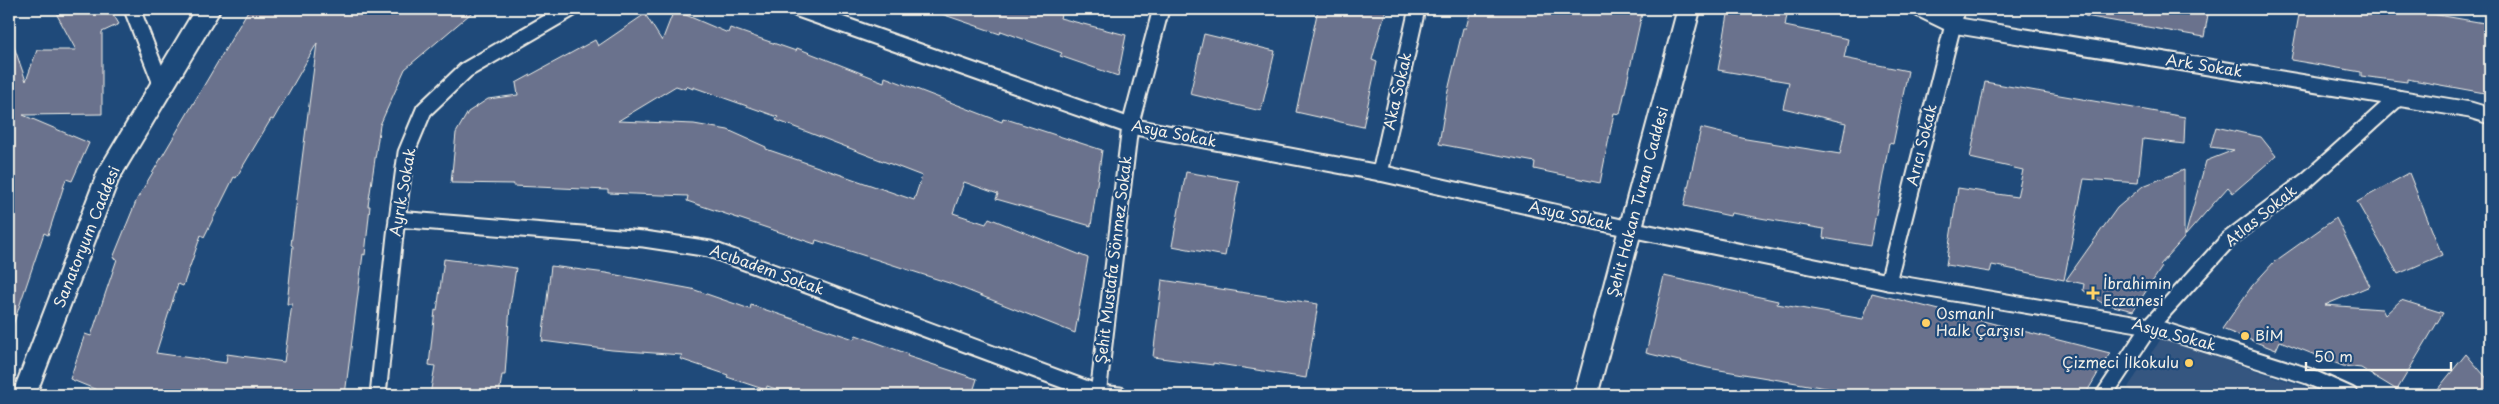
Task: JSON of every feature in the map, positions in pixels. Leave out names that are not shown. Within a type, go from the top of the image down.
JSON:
[{"type":"main road","name":"Sanatoryum Caddesi","points":[[24,395],[108,176],[208,9]]},
{"type":"main road","name":"Şehit Hakan Turan Caddesi","points":[[1586,395],[1689,9]]},
{"type":"street","points":[[132,9],[162,86]]},
{"type":"street","name":"Ayrık Sokak","points":[[378,395],[406,153],[424,110],[466,70],[571,9]]},
{"type":"street","name":"Asya Sokak","points":[[798,9],[1130,126],[1380,173],[1630,229],[1888,282],[2150,326],[2308,376],[2350,395]]},
{"type":"street","name":"Şehit Mustafa Sönmez Sokak","points":[[1098,394],[1130,126],[1161,9]]},
{"type":"street","name":"Aka Sokak","points":[[1380,173],[1417,9]]},
{"type":"street","name":"Ark Sokak","points":[[1920,9],[1953,25],[2398,98],[2490,116]]},
{"type":"street","name":"Arıcı Sokak","points":[[1888,282],[1957,9]]},
{"type":"street","name":"Atlas Sokak","points":[[2104,395],[2150,326],[2229,239],[2307,180],[2398,98]]},
{"type":"street","name":"Acıbadem Sokak","points":[[397,219],[644,238],[710,249],[1098,394],[1120,395]]},
{"type":"shaded area","name":"Çizmeci İlkokulu","points":[[2161,339],[2325,395],[2134,395],[2128,387]]},
{"type":"building","points":[[68,9],[110,9],[119,24],[102,32],[102,114],[23,115],[89,143],[72,181],[66,179],[48,235],[44,233],[11,331],[9,330],[9,39],[11,38],[26,81],[37,50],[76,50],[57,15]]},
{"type":"building","points":[[249,9],[476,9],[405,69],[380,125],[368,206],[370,206],[365,255],[363,254],[345,395],[95,395],[97,390],[70,379],[85,334],[91,336],[117,259],[113,258],[137,199]],"holes":[[[317,43],[291,245],[293,246],[287,304],[292,304],[284,362],[227,354],[226,363],[156,353],[178,284],[183,286],[201,235],[204,237],[234,177],[236,178],[271,119],[273,120]]]},
{"type":"building","points":[[934,9],[1063,9],[1060,18],[1126,35],[1118,76],[1060,56],[1062,53],[1001,31],[1000,34],[933,11]]},
{"type":"building","points":[[1318,9],[1386,9],[1372,60],[1377,62],[1363,127],[1296,112]]},
{"type":"building","points":[[1471,9],[1643,9],[1620,114],[1614,113],[1600,183],[1534,169],[1535,162],[1439,144],[1447,95],[1463,28],[1466,28]]},
{"type":"building","points":[[1729,9],[1788,9],[1785,26],[1848,39],[1844,58],[1908,71],[1893,144],[1889,143],[1870,246],[1823,238],[1824,229],[1731,213],[1730,216],[1684,206],[1701,128],[1746,139],[1840,154],[1846,123],[1783,108],[1789,82],[1718,70]]},
{"type":"building","points":[[2086,9],[2209,9],[2204,37],[2085,16]]},
{"type":"building","points":[[2300,9],[2416,9],[2415,11],[2490,24],[2490,94],[2407,79],[2407,82],[2361,76],[2361,72],[2291,60]]},
{"type":"building","points":[[674,10],[728,33],[730,28],[796,51],[797,48],[884,82],[885,77],[1002,122],[1003,118],[1102,150],[1091,226],[996,199],[998,194],[964,182],[953,213],[986,224],[989,218],[1088,258],[1075,333],[949,283],[816,240],[815,244],[687,201],[688,196],[608,193],[608,190],[513,186],[514,184],[451,183],[456,133],[468,112],[488,99],[518,95],[516,83],[595,40],[598,46],[645,14],[662,41]],"holes":[[[676,86],[685,89],[686,86],[693,89],[693,87],[778,117],[776,120],[922,176],[914,200],[766,149],[766,147],[728,130],[694,124],[618,121]]]},
{"type":"building","points":[[1204,34],[1275,51],[1261,111],[1190,94]]},
{"type":"building","points":[[1985,82],[2185,117],[2184,144],[2143,139],[2138,183],[2084,179],[2064,280],[1992,265],[1990,272],[1946,265],[1958,188],[2017,197],[2023,170],[1970,158]]},
{"type":"building","points":[[2216,127],[2261,137],[2276,156],[2233,193],[2228,187],[2185,236],[2206,161],[2234,150],[2210,147]]},
{"type":"building","points":[[2184,170],[2184,238],[2160,265],[2162,267],[2133,311],[2102,303],[2083,290],[2084,284],[2066,280],[2117,208],[2143,186]]},
{"type":"building","points":[[1186,172],[1239,181],[1225,256],[1172,246]]},
{"type":"building","points":[[2409,173],[2442,255],[2398,274],[2357,202]]},
{"type":"building","points":[[2336,218],[2370,286],[2325,305],[2382,309],[2385,315],[2401,300],[2443,313],[2397,390],[2361,368],[2343,366],[2280,341],[2276,350],[2222,329],[2252,286],[2274,262]]},
{"type":"building","points":[[444,259],[516,268],[510,306],[505,375],[502,375],[499,395],[430,395],[435,366],[429,365],[435,310],[437,311]]},
{"type":"building","points":[[551,266],[606,273],[692,289],[750,309],[751,305],[854,339],[856,335],[908,354],[907,356],[977,379],[972,395],[793,395],[767,386],[766,390],[727,377],[728,375],[680,359],[682,355],[612,350],[542,341]]},
{"type":"building","points":[[1664,276],[1778,301],[1777,304],[1863,319],[1872,293],[2110,353],[2085,395],[1836,395],[1838,390],[1708,368],[1646,353]]},
{"type":"building","points":[[1162,280],[1318,304],[1306,378],[1213,363],[1213,365],[1153,357]]},
{"type":"building","points":[[2466,354],[2490,382],[2490,395],[2433,395]]},
{"type":"place","name":"İbrahimin Eczanesi","points":[[2093,293]]},
{"type":"place","name":"Osmanlı Halk Çarşısı","points":[[1926,323]]},
{"type":"place","name":"BİM","points":[[2245,336]]},
{"type":"place","name":"Çizmeci İlkokulu","points":[[2189,363]]}]
